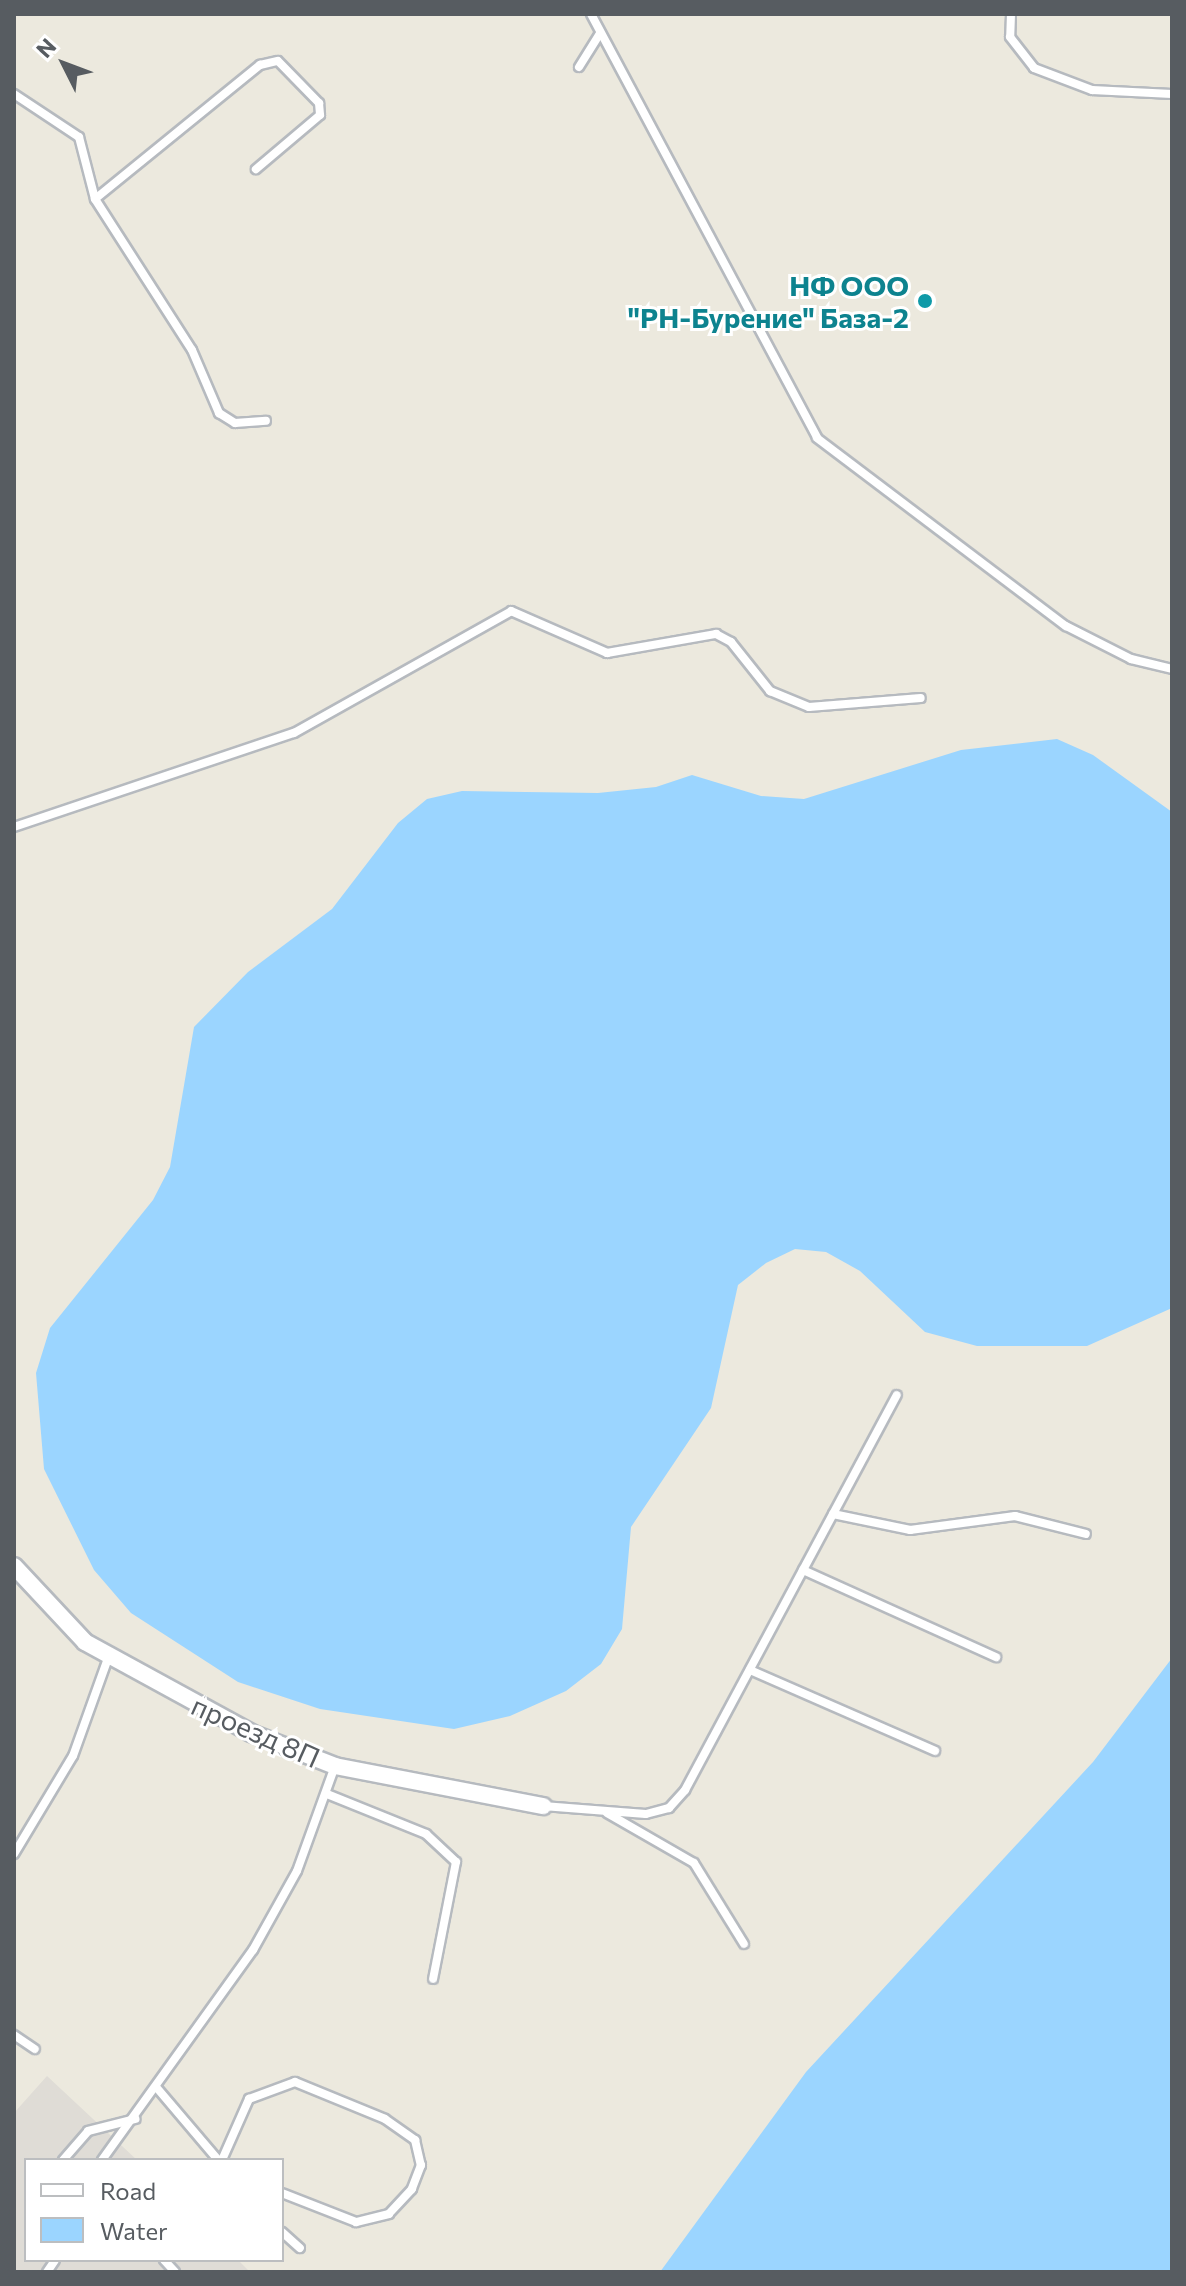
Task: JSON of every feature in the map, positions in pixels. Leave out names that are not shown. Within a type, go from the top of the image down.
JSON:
[{"type":"street","name":"проезд 8П","points":[[14,1566],[108,1658],[251,1733],[335,1766],[543,1806]]},
{"type":"lane","points":[[591,14],[817,438],[1066,626],[1131,659],[1172,669]]},
{"type":"lane","points":[[1011,14],[1010,37],[1034,68],[1092,90],[1172,94]]},
{"type":"lane","points":[[579,67],[600,34]]},
{"type":"lane","points":[[95,199],[260,65],[278,61],[319,103],[320,115],[256,169]]},
{"type":"lane","points":[[14,94],[79,137],[95,199],[192,350],[219,413],[235,423],[266,421]]},
{"type":"lane","points":[[14,827],[294,733],[511,611],[607,653],[716,634],[770,691],[809,707],[921,698]]},
{"type":"lane","points":[[543,1806],[603,1811],[669,1808],[750,1670],[897,1395]]},
{"type":"lane","points":[[833,1514],[910,1530],[1015,1516],[1086,1534]]},
{"type":"lane","points":[[803,1570],[996,1657]]},
{"type":"lane","points":[[14,1854],[73,1756],[108,1658]]},
{"type":"lane","points":[[750,1670],[935,1751]]},
{"type":"lane","points":[[104,2158],[136,2119],[253,1950],[297,1871],[335,1766]]},
{"type":"lane","points":[[327,1794],[426,1834],[456,1862],[433,1979]]},
{"type":"lane","points":[[603,1811],[694,1863],[744,1944]]},
{"type":"lane","points":[[14,2035],[35,2049]]},
{"type":"lane","points":[[221,2158],[249,2099],[295,2082],[385,2119],[415,2140],[421,2165],[412,2189],[389,2214],[356,2222],[284,2194]]},
{"type":"lane","points":[[157,2088],[218,2158]]},
{"type":"lane","points":[[65,2158],[88,2131],[136,2119]]},
{"type":"lane","points":[[284,2234],[300,2248]]},
{"type":"shaded area","points":[[47,2076],[135,2158],[24,2158],[24,2262],[240,2262],[250,2272],[14,2272],[14,2113]]},
{"type":"water","points":[[1057,739],[1093,755],[1172,812],[1172,1308],[1087,1346],[977,1346],[925,1332],[860,1271],[826,1252],[795,1249],[766,1263],[738,1285],[711,1408],[631,1527],[622,1629],[601,1664],[566,1691],[510,1716],[454,1729],[320,1709],[238,1682],[131,1613],[94,1570],[44,1469],[36,1373],[50,1328],[153,1200],[170,1167],[194,1027],[248,972],[332,909],[398,823],[427,799],[462,791],[598,793],[656,787],[692,775],[761,796],[804,799],[961,750]]},
{"type":"water","points":[[1172,1658],[1172,2272],[660,2272],[806,2072],[1093,1762]]},
{"type":"place","name":"НФ ООО \"РН-Бурение\" База-2","points":[[925,301]]}]
